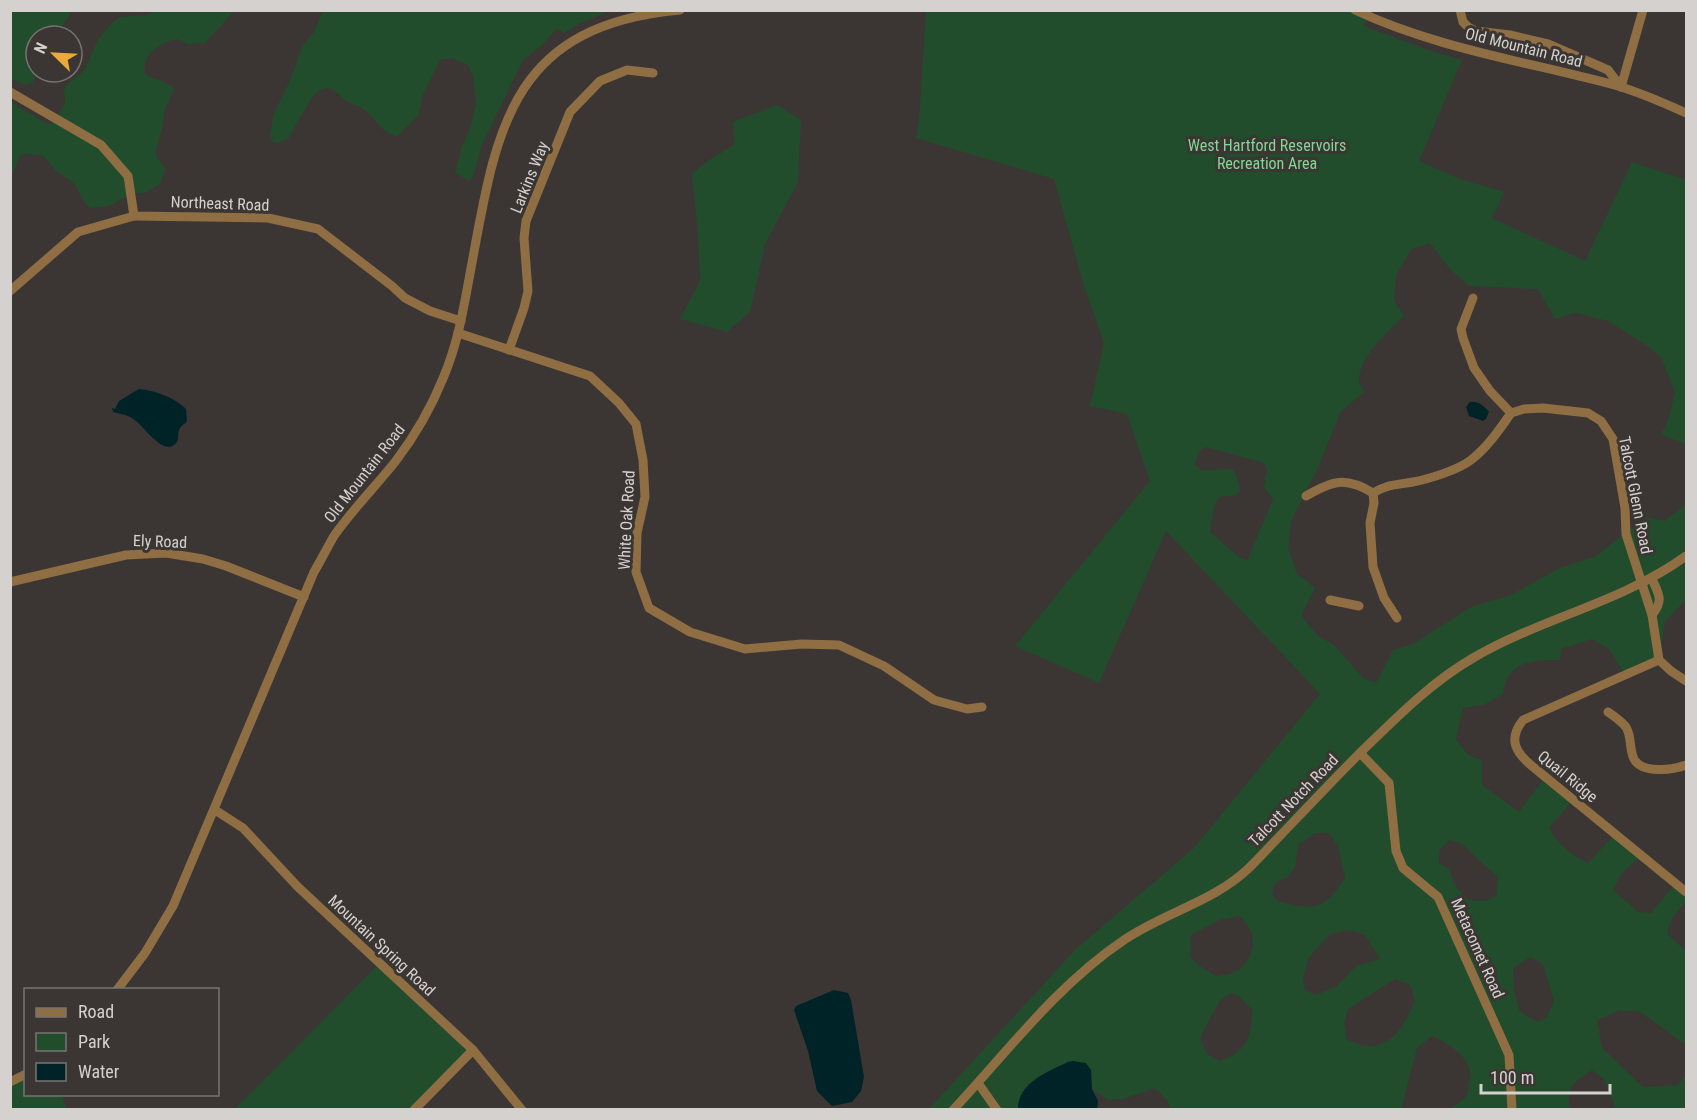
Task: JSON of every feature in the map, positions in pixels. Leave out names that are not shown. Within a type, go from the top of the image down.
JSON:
[{"type":"street","name":"Old Mountain Road","points":[[119,988],[145,953],[170,913],[314,572],[335,535],[396,461],[425,416],[445,374],[461,321],[495,150],[503,126],[523,88],[547,60],[579,37],[626,18],[680,10]]},
{"type":"street","name":"Old Mountain Road","points":[[1355,10],[1400,29],[1444,42],[1621,87],[1686,113]]},
{"type":"street","points":[[1460,10],[1463,22],[1476,31],[1510,35],[1548,44],[1608,70],[1621,87]]},
{"type":"street","points":[[1621,87],[1643,10]]},
{"type":"street","name":"Larkins Way","points":[[509,350],[528,291],[524,238],[526,221],[570,112],[600,81],[627,70],[653,73]]},
{"type":"street","points":[[10,92],[101,146],[128,176],[134,216]]},
{"type":"street","name":"Northeast Road","points":[[10,291],[78,232],[134,216],[268,218],[318,229],[405,298],[430,311],[461,321]]},
{"type":"street","points":[[1373,493],[1387,485],[1415,482],[1472,460],[1511,413],[1490,391],[1474,368],[1463,338],[1461,329],[1473,298]]},
{"type":"street","name":"White Oak Road","points":[[458,333],[590,376],[619,403],[636,424],[644,460],[645,496],[637,533],[636,572],[649,608],[690,632],[745,650],[802,644],[839,645],[884,666],[934,700],[967,709],[982,707]]},
{"type":"street","name":"Talcott Glenn Road","points":[[1511,413],[1524,409],[1568,410],[1588,413],[1601,421],[1613,439],[1625,508],[1626,534],[1652,615]]},
{"type":"street","points":[[1306,496],[1340,481],[1361,486],[1373,493]]},
{"type":"street","points":[[1373,493],[1374,503],[1370,523],[1372,567],[1384,598],[1398,618]]},
{"type":"street","name":"Ely Road","points":[[10,582],[126,555],[166,553],[203,559],[226,566],[304,597]]},
{"type":"street","name":"Talcott Notch Road","points":[[953,1110],[1040,1013],[1091,965],[1123,940],[1157,919],[1207,898],[1250,867],[1360,753],[1417,698],[1470,660],[1495,646],[1642,584],[1686,556]]},
{"type":"street","points":[[1652,579],[1660,597],[1659,607],[1652,615],[1659,660],[1686,681]]},
{"type":"street","points":[[1330,600],[1359,606]]},
{"type":"street","name":"Quail Ridge","points":[[1659,660],[1523,720],[1514,737],[1520,756],[1686,892]]},
{"type":"street","points":[[1608,712],[1625,726],[1629,733],[1634,760],[1659,771],[1686,765]]},
{"type":"street","name":"Metacomet Road","points":[[1360,753],[1389,783],[1396,851],[1403,868],[1438,897],[1509,1055],[1512,1110]]},
{"type":"street","name":"Mountain Spring Road","points":[[215,810],[243,828],[298,887],[474,1050],[522,1110]]},
{"type":"street","points":[[414,1110],[474,1050]]},
{"type":"street","points":[[10,1082],[24,1075]]},
{"type":"street","points":[[978,1083],[997,1110]]},
{"type":"green space","points":[[323,10],[609,11],[580,23],[564,33],[556,29],[542,45],[523,60],[481,147],[470,181],[455,173],[476,104],[473,76],[468,65],[452,58],[440,60],[422,97],[419,114],[398,136],[388,133],[361,107],[348,102],[328,88],[312,97],[288,139],[277,143],[272,141],[270,135],[274,113],[289,83],[303,45],[314,32]]},
{"type":"green space","points":[[10,11],[72,11],[64,24],[24,24],[24,84],[29,84],[26,85],[11,79]]},
{"type":"green space","points":[[158,11],[234,11],[205,43],[188,44],[177,39],[153,50],[146,61],[145,74],[174,89],[164,111],[156,151],[157,158],[166,169],[159,185],[143,193],[131,194],[109,206],[91,208],[86,205],[75,184],[56,171],[45,157],[21,154],[11,177],[11,102],[44,122],[50,124],[55,122],[65,102],[66,85],[84,84],[84,71],[98,40],[112,23],[121,17],[145,15]]},
{"type":"green space","name":"West Hartford Reservoirs Recreation Area","points":[[926,11],[1369,11],[1364,26],[1462,60],[1419,161],[1460,179],[1504,192],[1492,218],[1585,261],[1632,162],[1686,180],[1686,445],[1661,434],[1667,423],[1675,393],[1661,357],[1646,345],[1608,321],[1576,313],[1555,319],[1538,289],[1469,286],[1450,269],[1430,243],[1411,249],[1396,276],[1394,300],[1404,316],[1383,336],[1364,361],[1359,379],[1364,392],[1341,411],[1316,472],[1291,521],[1288,548],[1297,574],[1315,588],[1302,617],[1319,637],[1334,645],[1363,678],[1376,683],[1393,650],[1413,644],[1473,606],[1509,596],[1558,569],[1596,556],[1646,517],[1665,521],[1686,504],[1686,600],[1665,621],[1659,660],[1625,675],[1609,649],[1592,639],[1561,649],[1560,660],[1531,662],[1522,665],[1510,675],[1505,683],[1503,694],[1483,705],[1463,708],[1456,739],[1468,755],[1482,760],[1482,785],[1519,812],[1545,777],[1573,800],[1550,827],[1555,838],[1577,858],[1588,863],[1615,834],[1642,855],[1622,873],[1613,890],[1638,912],[1651,913],[1676,883],[1686,892],[1686,902],[1671,921],[1668,935],[1686,951],[1686,1045],[1640,1012],[1620,1010],[1597,1020],[1602,1048],[1643,1087],[1678,1085],[1686,1075],[1686,1109],[1616,1109],[1604,1079],[1592,1070],[1580,1078],[1570,1090],[1569,1109],[1451,1109],[1467,1096],[1470,1072],[1461,1055],[1432,1036],[1417,1048],[1401,1109],[1170,1109],[1168,1101],[1155,1088],[1123,1099],[1108,1100],[1092,1089],[1091,1070],[1073,1061],[1052,1070],[1029,1086],[1019,1100],[1018,1109],[929,1109],[1076,949],[1194,848],[1320,694],[1166,531],[1099,683],[1015,646],[1150,481],[1127,414],[1090,406],[1104,343],[1084,286],[1054,179],[916,138]],"holes":[[[1205,447],[1265,463],[1267,471],[1264,487],[1273,499],[1247,561],[1210,532],[1214,506],[1219,497],[1240,492],[1236,474],[1232,469],[1202,470],[1195,465],[1198,453]],[[1315,833],[1329,833],[1338,846],[1345,878],[1335,893],[1318,905],[1303,907],[1281,902],[1272,895],[1274,885],[1287,878],[1295,867],[1298,845]],[[1449,840],[1463,844],[1498,877],[1496,896],[1485,901],[1468,900],[1455,886],[1449,869],[1439,863],[1439,851]],[[1240,916],[1248,926],[1253,947],[1248,959],[1239,970],[1216,976],[1190,957],[1191,935],[1222,919]],[[1349,930],[1365,935],[1380,959],[1356,966],[1337,986],[1316,995],[1305,990],[1303,979],[1309,957],[1330,934]],[[1530,957],[1543,964],[1554,1001],[1547,1017],[1537,1022],[1519,1011],[1514,990],[1513,968]],[[1395,979],[1410,985],[1415,1001],[1397,1032],[1384,1043],[1365,1046],[1347,1040],[1344,1023],[1348,1009]],[[1232,993],[1240,997],[1252,1010],[1251,1028],[1246,1043],[1228,1058],[1219,1061],[1207,1054],[1200,1038],[1220,1000]]]},
{"type":"green space","points":[[777,105],[801,120],[798,182],[765,244],[750,312],[727,332],[680,319],[700,281],[692,174],[706,162],[734,145],[733,122]]},
{"type":"green space","points":[[380,963],[473,1050],[414,1109],[234,1110]]},
{"type":"green space","points":[[24,1075],[24,1096],[62,1096],[66,1109],[11,1109],[10,1082]]},
{"type":"water","points":[[139,389],[164,395],[186,409],[187,421],[180,428],[177,442],[174,445],[164,446],[133,419],[113,412],[112,408],[115,409],[119,401]]},
{"type":"water","points":[[1470,402],[1478,403],[1489,412],[1486,419],[1483,421],[1469,416],[1466,407]]},
{"type":"water","points":[[834,990],[848,993],[851,1000],[864,1077],[861,1091],[852,1102],[832,1106],[817,1091],[808,1051],[794,1010],[796,1006]]},
{"type":"water","points":[[1073,1061],[1086,1063],[1091,1070],[1092,1089],[1098,1101],[1097,1109],[1018,1109],[1019,1100],[1028,1085],[1043,1074]]}]
